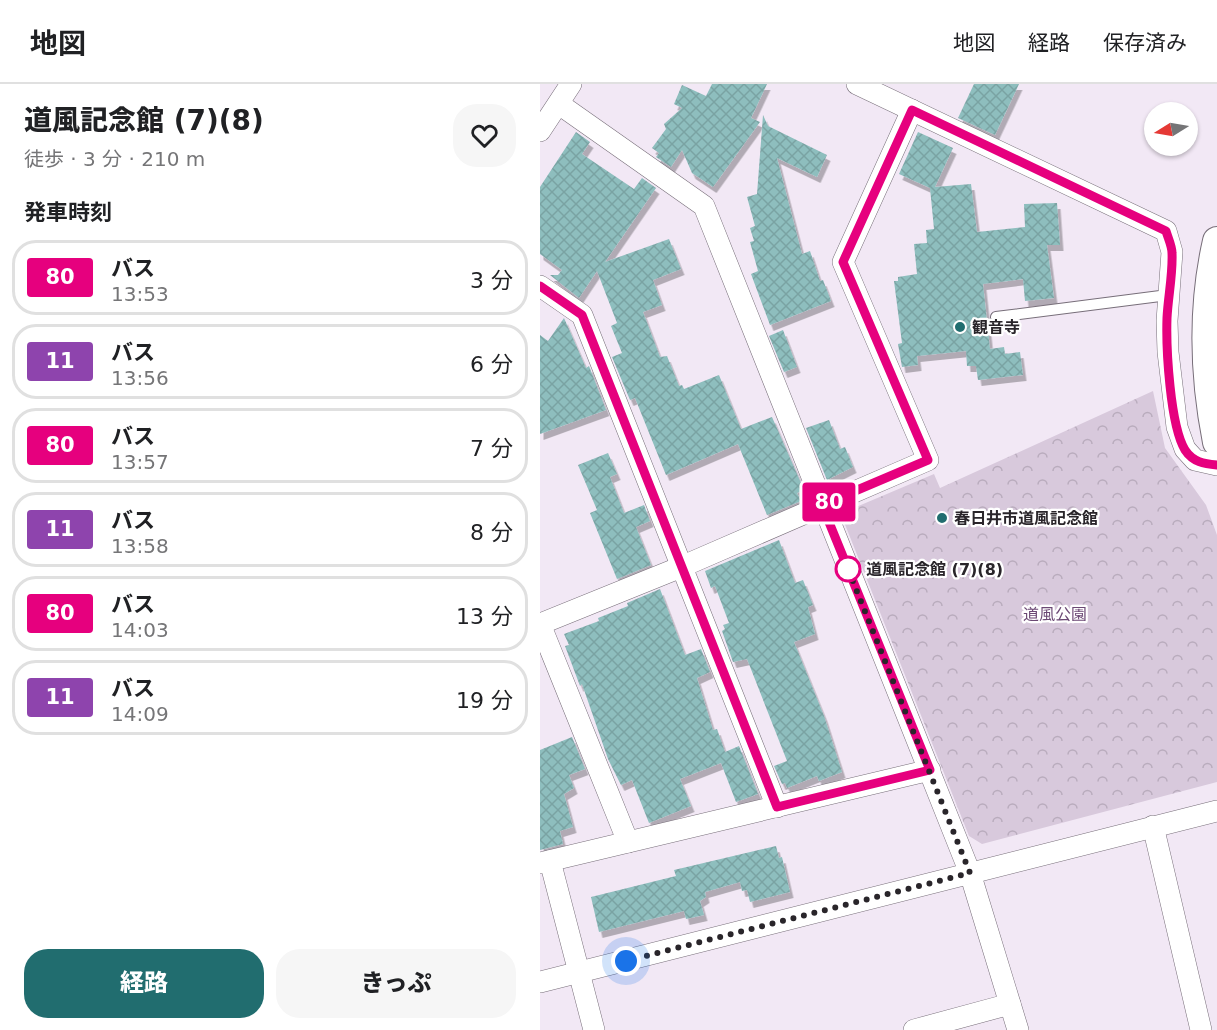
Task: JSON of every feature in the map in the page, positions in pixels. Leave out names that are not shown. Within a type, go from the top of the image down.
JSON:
[{"type":"main road","points":[[1217,241],[1206,336],[1210,407],[1217,442]]},
{"type":"street","points":[[540,131],[572,84]]},
{"type":"street","points":[[857,84],[1166,231],[1172,252],[1168,296],[1168,352],[1177,428],[1185,450],[1194,460],[1217,465]]},
{"type":"street","points":[[558,104],[704,206],[970,873],[1018,1030]]},
{"type":"street","points":[[628,842],[540,624],[681,567],[928,460],[843,262],[912,110]]},
{"type":"street","points":[[540,286],[582,315],[777,807]]},
{"type":"street","points":[[594,1030],[580,972],[545,862],[930,770]]},
{"type":"street","points":[[540,982],[1217,811]]},
{"type":"street","points":[[1153,826],[1201,1030]]},
{"type":"street","points":[[914,1030],[1010,1004]]},
{"type":"lane","points":[[996,317],[1168,296]]},
{"type":"green space","name":"道風公園","points":[[1153,391],[1165,448],[1206,505],[1217,535],[1217,782],[982,844],[969,836],[844,522],[849,510],[934,474],[940,488]]},
{"type":"building","points":[[712,84],[767,84],[751,118],[760,122],[713,187],[692,173],[682,150],[671,167],[656,157],[659,153],[652,148],[666,129],[664,124],[682,108],[674,104],[682,85],[706,96]]},
{"type":"building","points":[[974,84],[1019,84],[995,135],[958,118]]},
{"type":"building","points":[[763,115],[768,126],[827,155],[817,177],[777,158],[802,254],[810,251],[820,281],[823,280],[831,301],[770,325],[751,274],[758,271],[750,242],[754,241],[750,228],[755,226],[747,197],[757,194]]},
{"type":"building","points":[[576,132],[590,142],[582,154],[634,189],[642,178],[656,188],[605,262],[669,239],[681,269],[653,280],[662,305],[643,312],[660,357],[667,356],[679,386],[682,385],[684,389],[719,375],[741,429],[772,417],[804,490],[797,493],[801,501],[767,515],[738,444],[666,475],[635,398],[630,400],[612,357],[622,353],[611,326],[617,323],[597,271],[579,298],[550,275],[558,275],[562,270],[540,254],[540,187]]},
{"type":"building","points":[[918,132],[953,148],[935,187],[971,184],[977,232],[1025,227],[1024,204],[1057,203],[1060,245],[1047,245],[1054,298],[1025,301],[1023,279],[983,284],[990,349],[1004,347],[1005,354],[1020,352],[1023,375],[978,380],[976,366],[967,366],[966,351],[917,356],[918,365],[902,367],[898,344],[902,343],[894,281],[898,281],[898,277],[917,274],[914,244],[927,243],[926,230],[934,229],[930,188],[899,174]]},
{"type":"building","points":[[564,318],[586,368],[589,366],[606,410],[540,434],[540,335],[548,341]]},
{"type":"building","points":[[783,330],[797,367],[784,372],[769,336]]},
{"type":"building","points":[[829,420],[840,449],[845,447],[853,467],[827,480],[806,428]]},
{"type":"building","points":[[608,453],[617,474],[610,477],[624,513],[644,505],[650,521],[636,527],[651,565],[617,579],[590,513],[597,510],[578,465]]},
{"type":"building","points":[[779,540],[795,583],[803,580],[813,605],[808,607],[815,634],[794,642],[824,716],[842,772],[819,781],[817,776],[787,788],[785,783],[782,784],[774,766],[787,761],[747,659],[733,662],[722,631],[725,629],[723,625],[729,623],[715,586],[711,588],[705,571]]},
{"type":"building","points":[[660,589],[685,655],[701,649],[710,672],[697,678],[713,730],[717,729],[725,752],[739,746],[758,794],[736,802],[721,763],[680,779],[691,806],[649,823],[632,780],[621,785],[608,759],[582,684],[580,686],[565,646],[569,645],[564,634],[599,621],[598,618],[628,606],[627,603]]},
{"type":"building","points":[[572,737],[585,769],[569,775],[574,788],[564,794],[573,827],[560,831],[563,844],[540,850],[540,750]]},
{"type":"building","points":[[776,846],[779,858],[782,857],[790,892],[750,902],[747,890],[742,891],[740,882],[705,892],[706,897],[700,901],[704,915],[686,919],[684,911],[599,932],[591,897],[676,876],[674,870]]},
{"type":"bus line","name":"80","points":[[540,286],[582,315],[777,807],[930,770],[822,505],[928,460],[843,262],[912,110],[1166,231],[1172,252],[1167,321],[1170,384],[1177,428],[1185,450],[1194,460],[1217,465]]},
{"type":"place","name":"観音寺","points":[[960,327]]},
{"type":"place","name":"春日井市道風記念館","points":[[942,518]]},
{"type":"place","name":"道風記念館 (7)(8)","points":[[848,569]]},
{"type":"route","points":[[626,961],[970,873],[848,569]]}]
